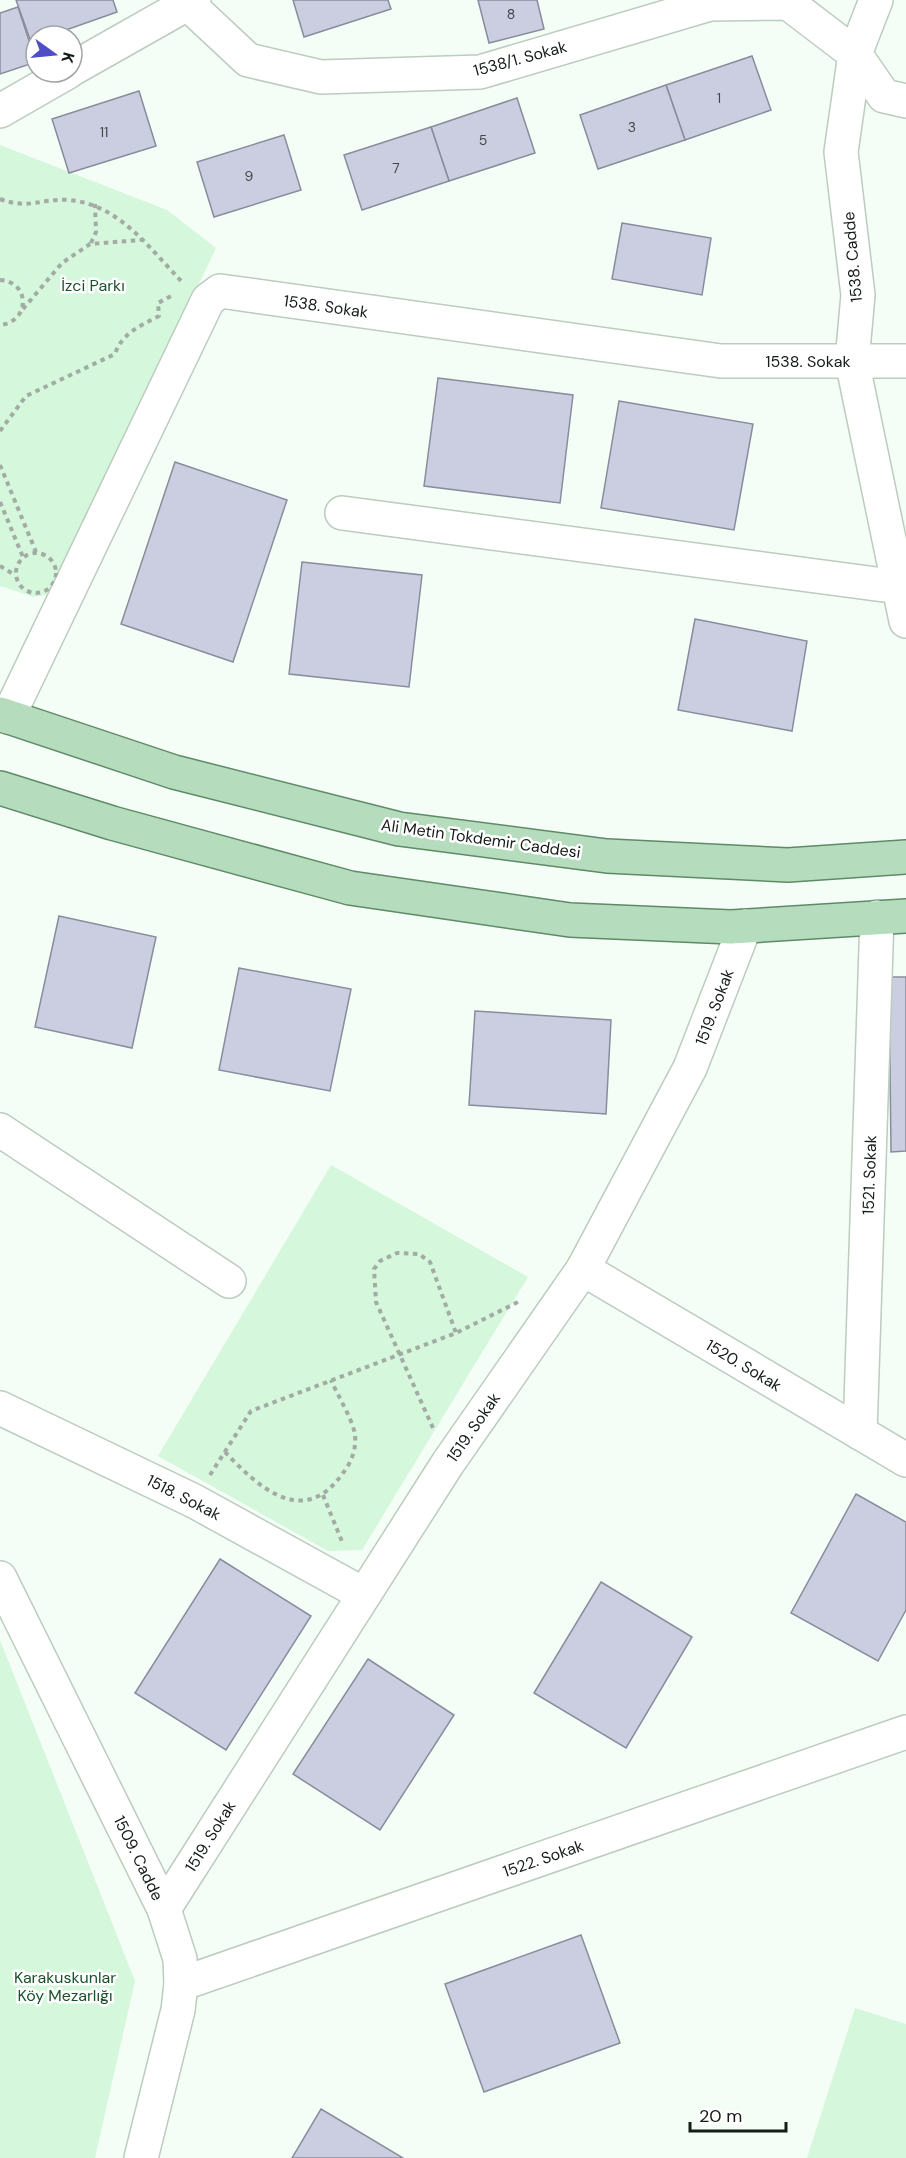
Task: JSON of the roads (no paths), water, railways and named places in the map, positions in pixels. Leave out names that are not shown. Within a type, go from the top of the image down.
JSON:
[{"type":"main road","name":"Ali Metin Tokdemir Caddesi","points":[[4,715],[174,772],[399,829],[607,856],[788,865],[906,857]]},
{"type":"main road","points":[[0,788],[112,823],[350,888],[570,920],[745,926],[892,916]]},
{"type":"street","name":"1538. Cadde","points":[[876,0],[855,54],[840,152],[858,295],[852,361],[906,621]]},
{"type":"street","name":"1538/1. Sokak","points":[[84,62],[191,1],[248,60],[321,77],[480,72],[710,4],[788,3],[855,54],[884,96],[906,101]]},
{"type":"street","points":[[0,111],[47,84]]},
{"type":"street","name":"1538. Sokak","points":[[4,715],[208,300],[220,291],[721,361],[906,361]]},
{"type":"street","points":[[342,513],[899,587]]},
{"type":"street","name":"1521. Sokak","points":[[860,1433],[892,916]]},
{"type":"street","name":"1519. Sokak","points":[[164,1909],[448,1463],[583,1269],[690,1068],[745,926]]},
{"type":"street","points":[[0,1130],[229,1281]]},
{"type":"street","name":"1520. Sokak","points":[[583,1269],[906,1460]]},
{"type":"street","name":"1518. Sokak","points":[[0,1408],[194,1500],[363,1594]]},
{"type":"street","name":"1509. Cadde","points":[[0,1578],[164,1909],[180,1959],[178,2010],[141,2158]]},
{"type":"street","name":"1522. Sokak","points":[[180,1984],[906,1732]]},
{"type":"park label","name":"İzci Parkı","points":[[93,285]]},
{"type":"park label","name":"Karakuskunlar Köy Mezarlığı","points":[[65,1986]]}]
